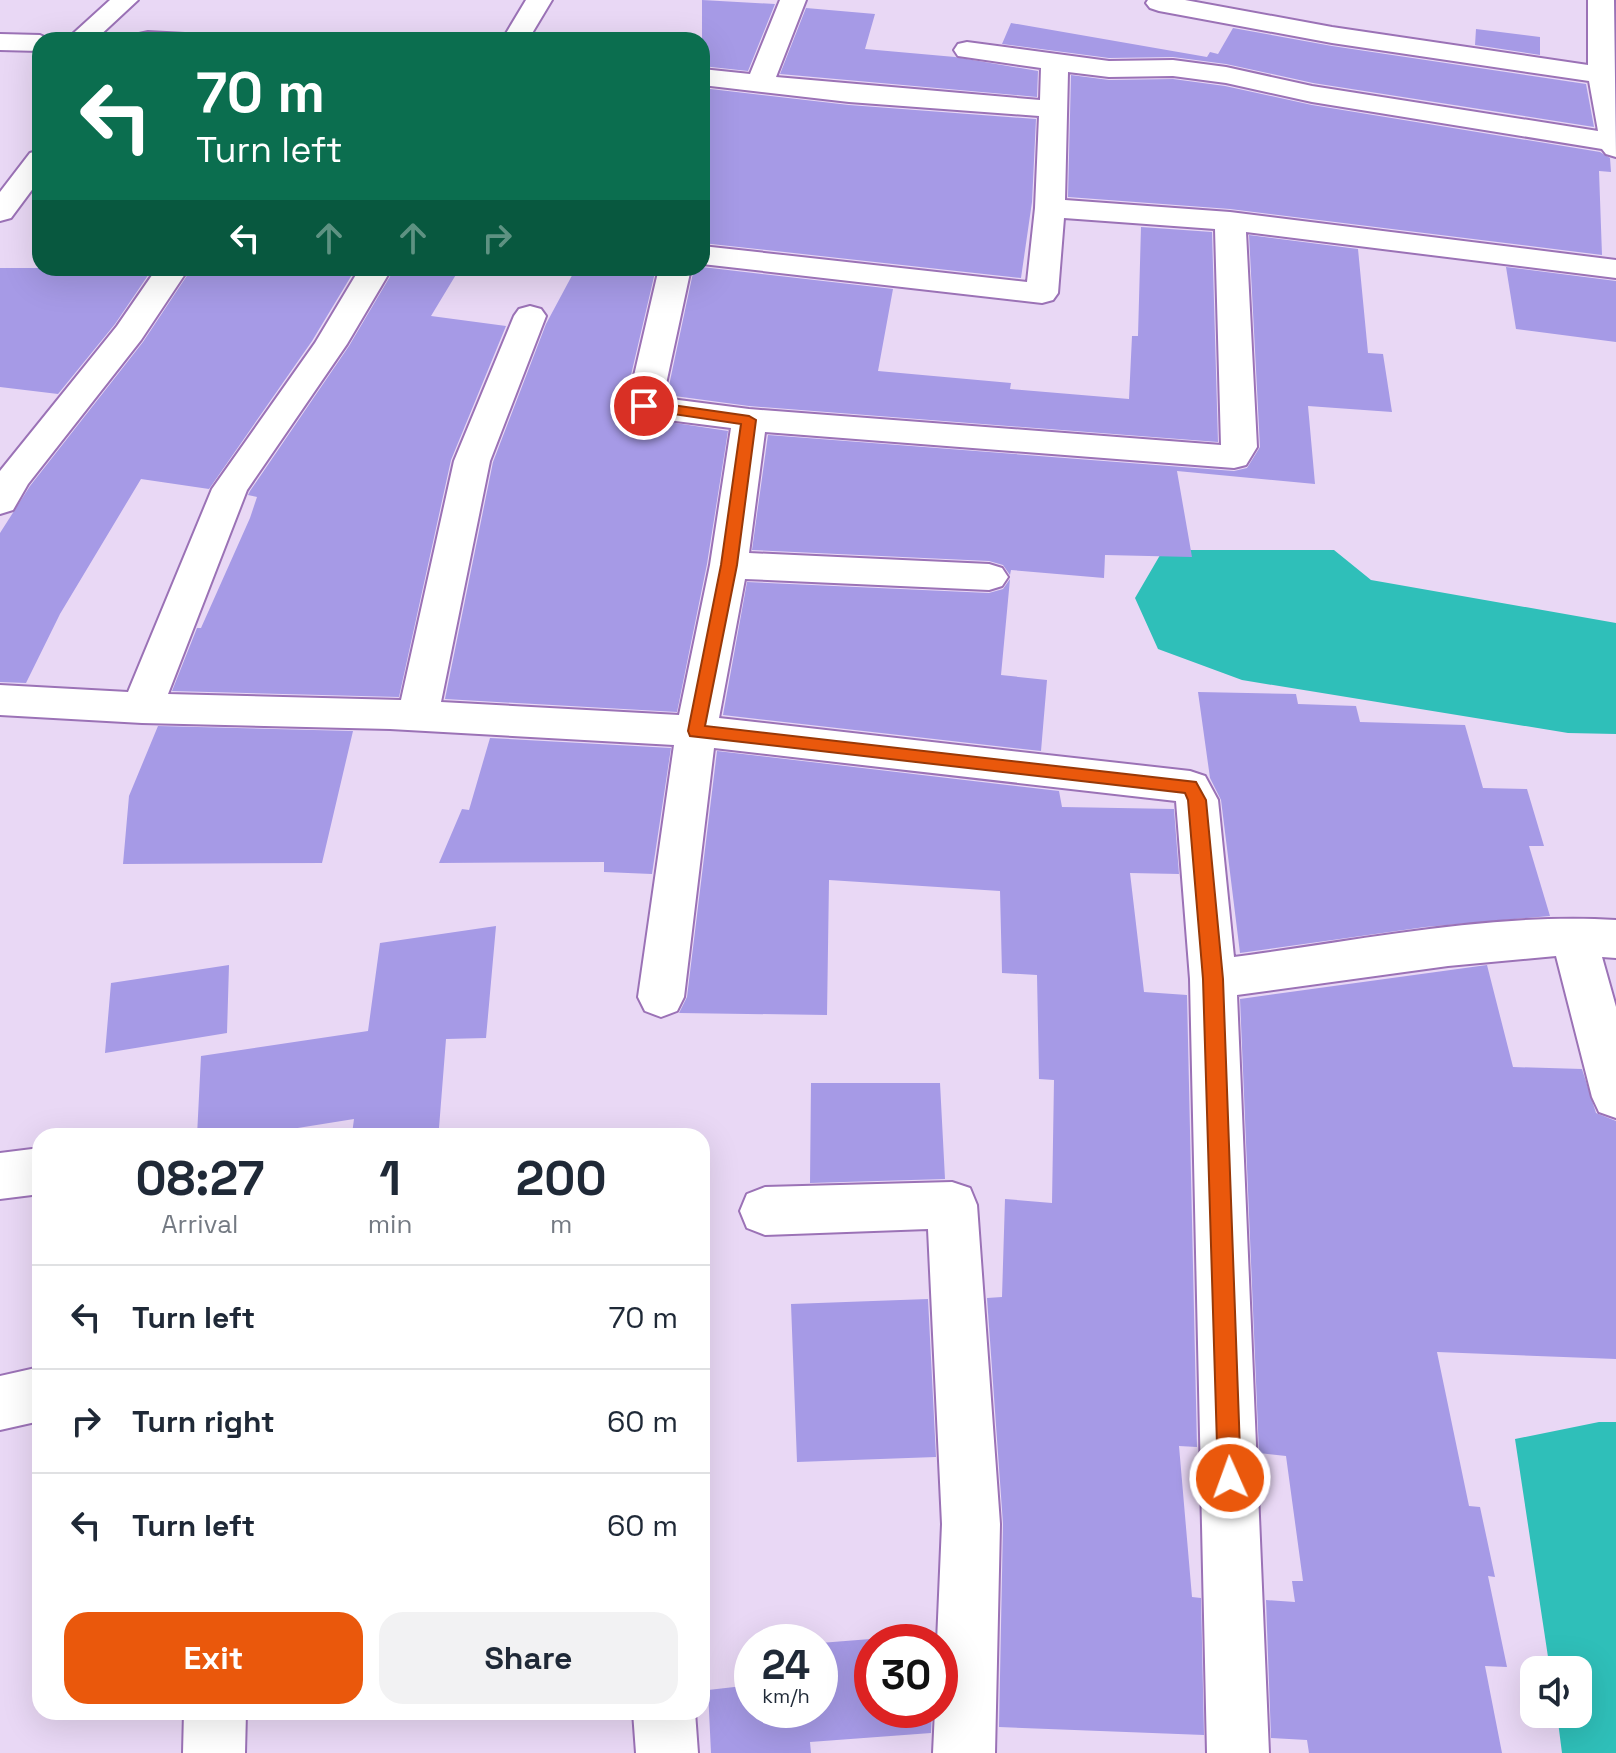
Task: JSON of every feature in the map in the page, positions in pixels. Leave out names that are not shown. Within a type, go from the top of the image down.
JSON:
[{"type":"street","points":[[88,32],[125,0]]},
{"type":"street","points":[[520,32],[539,0]]},
{"type":"street","points":[[759,85],[793,0]]},
{"type":"street","points":[[1159,3],[1332,35],[1602,75]]},
{"type":"street","points":[[967,50],[1109,69],[1173,68],[1199,71],[1312,94],[1615,145],[1602,75],[1607,15]]},
{"type":"street","points":[[1312,94],[1332,35]]},
{"type":"street","points":[[0,42],[32,43]]},
{"type":"street","points":[[710,256],[1042,293],[1050,208],[1055,62]]},
{"type":"street","points":[[710,78],[759,85],[1053,109]]},
{"type":"street","points":[[0,212],[32,170]]},
{"type":"street","points":[[1050,208],[1230,221],[1616,269]]},
{"type":"street","points":[[673,276],[644,406],[749,420],[1234,457],[1239,447],[1230,221]]},
{"type":"street","points":[[0,502],[13,479],[129,333],[168,276]]},
{"type":"street","points":[[142,708],[230,489],[331,344],[371,276]]},
{"type":"street","points":[[418,717],[472,461],[530,316]]},
{"type":"street","points":[[661,997],[696,731],[729,565],[749,420]]},
{"type":"street","points":[[729,565],[989,577]]},
{"type":"street","points":[[0,700],[696,731],[1190,787],[1197,800],[1213,979],[1238,1753]]},
{"type":"street","points":[[1213,979],[1448,947],[1595,937],[1616,1097]]},
{"type":"street","points":[[0,1176],[32,1172]]},
{"type":"street","points":[[765,1211],[952,1205],[971,1524],[964,1753]]},
{"type":"street","points":[[0,1403],[32,1396]]},
{"type":"street","points":[[214,1753],[215,1720]]},
{"type":"street","points":[[665,1720],[667,1753]]},
{"type":"shaded area","points":[[1163,550],[1334,550],[1371,580],[1616,623],[1616,734],[1568,733],[1242,680],[1158,649],[1135,598]]},
{"type":"shaded area","points":[[1599,1422],[1616,1422],[1616,1753],[1562,1753],[1559,1728],[1592,1728],[1592,1656],[1548,1656],[1515,1439]]},
{"type":"building","points":[[702,0],[775,4],[748,71],[710,67],[710,32],[702,32]]},
{"type":"building","points":[[806,8],[875,14],[865,49],[955,57],[1038,71],[1037,97],[780,74]]},
{"type":"building","points":[[1011,23],[1207,57],[1210,52],[1218,54],[1233,28],[1586,84],[1594,127],[1313,83],[1226,64],[1173,57],[1109,58],[1002,44]]},
{"type":"building","points":[[1476,29],[1540,37],[1540,55],[1475,45]]},
{"type":"building","points":[[1071,75],[1109,80],[1173,79],[1225,86],[1312,105],[1600,152],[1610,158],[1611,172],[1599,171],[1602,255],[1230,209],[1068,197]]},
{"type":"building","points":[[710,89],[849,105],[1036,119],[1032,202],[1021,278],[710,244]]},
{"type":"building","points":[[1141,227],[1212,232],[1218,442],[749,406],[667,395],[692,276],[710,276],[710,268],[893,289],[878,371],[1011,383],[1010,389],[1129,399],[1132,336],[1138,336]]},
{"type":"building","points":[[1249,235],[1358,249],[1368,353],[1383,354],[1392,412],[1308,406],[1315,484],[1177,471],[1192,557],[1105,555],[1104,578],[1011,570],[1010,575],[1003,565],[989,561],[752,550],[768,435],[1234,471],[1247,468],[1260,447]]},
{"type":"building","points":[[1506,267],[1616,281],[1616,342],[1516,329]]},
{"type":"building","points":[[0,268],[32,268],[32,276],[148,276],[115,324],[58,394],[0,387]]},
{"type":"building","points":[[187,276],[351,276],[312,341],[209,489],[141,479],[60,614],[26,683],[0,682],[0,533],[30,486],[143,342]]},
{"type":"building","points":[[390,276],[455,276],[431,316],[506,326],[451,460],[399,697],[172,691],[197,628],[201,628],[250,518],[257,497],[248,495],[250,491],[349,346]]},
{"type":"building","points":[[572,276],[654,276],[624,405],[629,416],[728,431],[707,564],[677,712],[445,699],[493,462],[546,324]]},
{"type":"building","points":[[1010,579],[1001,675],[1047,680],[1041,751],[723,715],[747,582],[989,593],[1003,589]]},
{"type":"building","points":[[1198,692],[1296,694],[1298,704],[1356,706],[1360,722],[1465,725],[1483,788],[1527,789],[1544,846],[1529,846],[1550,916],[1425,927],[1240,953],[1221,800],[1210,778]]},
{"type":"building","points":[[158,726],[353,731],[322,863],[123,864],[129,796]]},
{"type":"building","points":[[490,738],[671,748],[652,874],[604,872],[604,862],[439,863],[462,809],[469,810]]},
{"type":"building","points":[[717,751],[1059,791],[1062,807],[1174,809],[1179,874],[1130,873],[1144,992],[1187,995],[1197,1447],[1179,1446],[1192,1597],[1201,1598],[1204,1735],[999,1727],[1003,1524],[987,1298],[1002,1297],[1005,1199],[1052,1203],[1054,1080],[1039,1079],[1037,975],[1002,973],[1000,891],[829,880],[827,1015],[679,1013],[687,997]]},
{"type":"building","points":[[496,926],[486,1038],[446,1039],[439,1128],[353,1128],[354,1119],[298,1128],[197,1128],[201,1056],[368,1031],[380,943]]},
{"type":"building","points":[[229,965],[227,1033],[105,1053],[111,983]]},
{"type":"building","points":[[1487,965],[1513,1067],[1582,1069],[1596,1113],[1616,1121],[1616,1359],[1437,1352],[1469,1506],[1480,1507],[1495,1577],[1488,1576],[1507,1667],[1485,1666],[1502,1753],[1309,1753],[1307,1740],[1271,1738],[1266,1600],[1295,1602],[1292,1581],[1303,1581],[1286,1456],[1259,1453],[1240,999]]},
{"type":"building","points":[[811,1083],[940,1083],[945,1179],[810,1183]]},
{"type":"building","points":[[928,1299],[936,1457],[797,1462],[791,1304]]},
{"type":"building","points":[[854,1640],[854,1728],[931,1728],[931,1733],[810,1742],[811,1753],[711,1753],[710,1690],[734,1687],[734,1728],[838,1728],[838,1642]]},
{"type":"route","points":[[644,406],[749,420],[729,565],[696,731],[1190,787],[1197,800],[1213,979],[1230,1478]]}]
